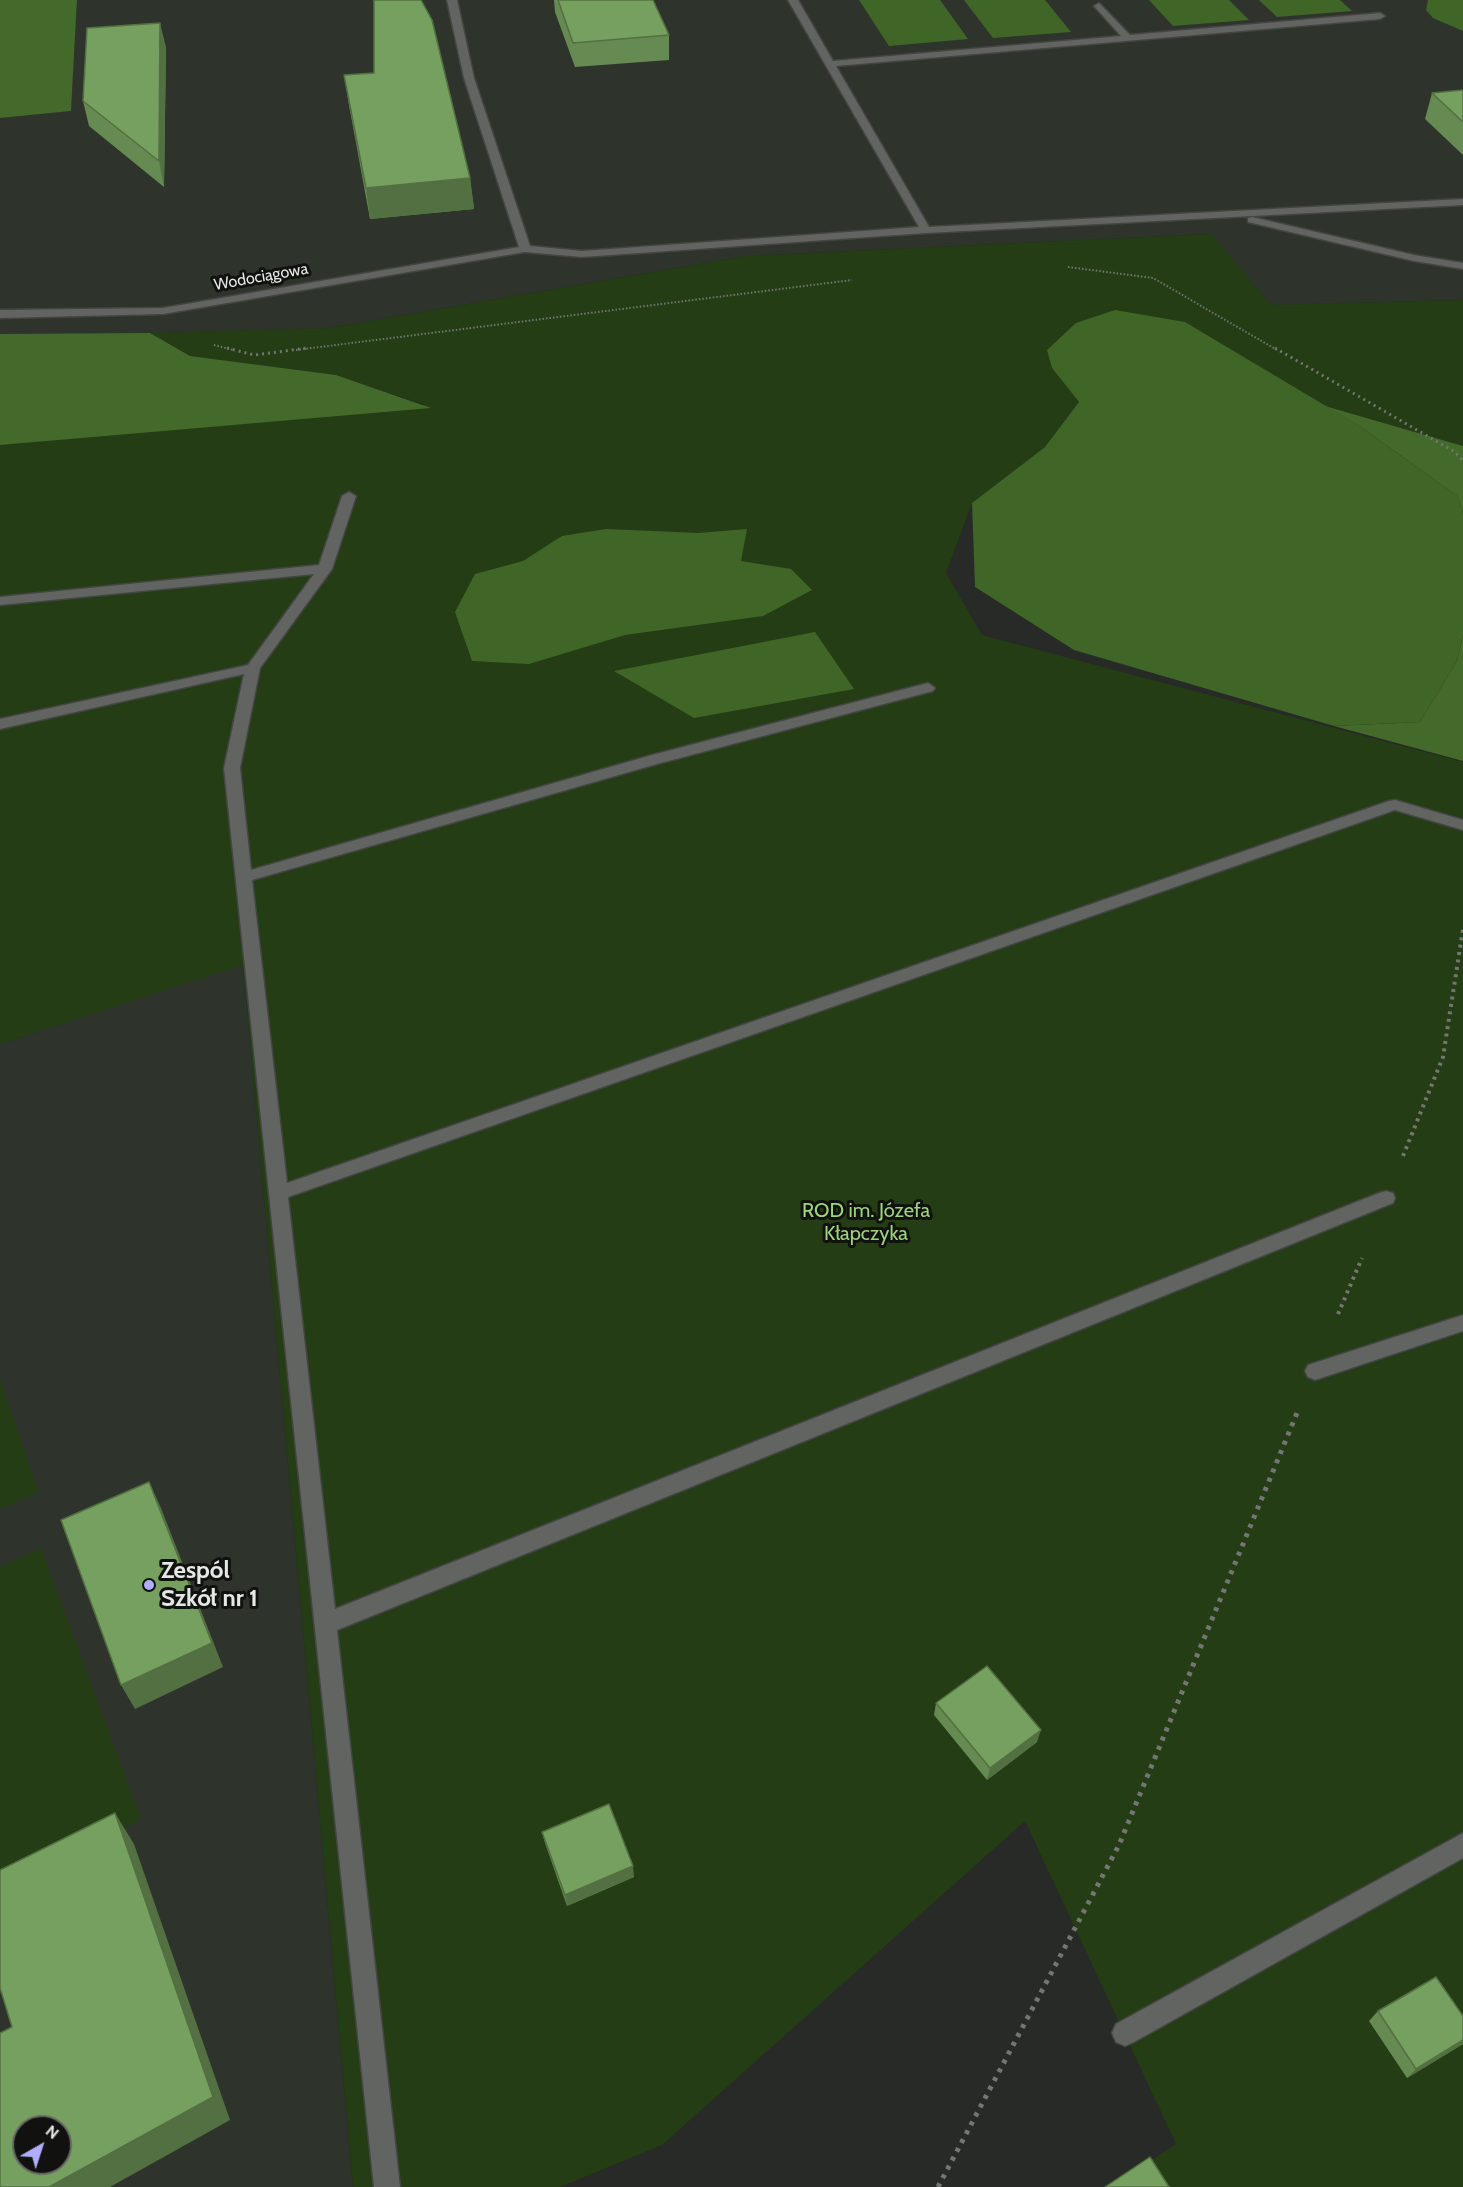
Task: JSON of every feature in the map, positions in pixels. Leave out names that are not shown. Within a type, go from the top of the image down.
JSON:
[{"type":"street","points":[[452,0],[469,78],[525,249]]},
{"type":"street","points":[[793,0],[926,230]]},
{"type":"street","points":[[1099,6],[1127,37]]},
{"type":"street","points":[[829,64],[1380,16]]},
{"type":"street","name":"Wodociągowa","points":[[0,314],[163,311],[525,249],[582,254],[926,230],[1463,202]]},
{"type":"street","points":[[1230,215],[1414,258],[1463,266]]},
{"type":"street","points":[[349,496],[325,569],[253,668],[232,768],[387,2187]]},
{"type":"street","points":[[0,602],[325,569]]},
{"type":"street","points":[[0,724],[253,668]]},
{"type":"street","points":[[245,877],[652,760],[928,688]]},
{"type":"street","points":[[279,1193],[1395,805],[1463,825]]},
{"type":"street","points":[[325,1624],[1386,1198]]},
{"type":"street","points":[[1315,1371],[1463,1323]]},
{"type":"street","points":[[1125,2033],[1463,1845]]},
{"type":"path","points":[[1060,266],[1153,279],[1455,452],[1463,461]]},
{"type":"path","points":[[163,311],[190,340],[254,355],[859,279]]},
{"type":"path","points":[[938,2187],[1119,1845],[1443,1058],[1463,929]]},
{"type":"shaded area","points":[[0,0],[77,0],[71,111],[0,118]]},
{"type":"shaded area","points":[[77,0],[1463,0],[1463,300],[1271,305],[1210,234],[747,256],[329,328],[97,335],[0,334],[0,118],[71,111]]},
{"type":"shaded area","points":[[859,0],[940,0],[968,39],[889,46]]},
{"type":"shaded area","points":[[964,0],[1045,0],[1071,32],[993,38]]},
{"type":"shaded area","points":[[1149,0],[1229,0],[1249,20],[1173,26]]},
{"type":"shaded area","points":[[1259,0],[1340,0],[1352,11],[1277,17]]},
{"type":"shaded area","points":[[1428,0],[1463,0],[1463,31],[1433,18],[1426,10]]},
{"type":"shaded area","points":[[1115,310],[1185,322],[1358,425],[1457,496],[1463,513],[1463,635],[1457,661],[1420,722],[1334,726],[1074,650],[975,587],[972,503],[1045,447],[1079,402],[1052,368],[1047,350],[1076,323]]},
{"type":"shaded area","points":[[150,333],[190,356],[336,375],[431,408],[0,445],[0,334]]},
{"type":"shaded area","points":[[1325,406],[1463,446],[1463,513],[1457,496],[1358,425]]},
{"type":"shaded area","points":[[606,529],[698,533],[747,529],[741,561],[791,569],[812,590],[763,616],[625,635],[529,664],[472,661],[455,612],[475,574],[523,561],[562,536]]},
{"type":"shaded area","points":[[815,632],[854,689],[694,718],[614,671]]},
{"type":"shaded area","points":[[1463,635],[1463,761],[1334,726],[1420,722],[1457,661]]},
{"type":"shaded area","name":"Zespól Szkół nr 1","points":[[243,964],[353,2187],[0,2187],[0,1044]]},
{"type":"green space","name":"ROD im. Józefa Kłapczyka","points":[[1211,234],[1271,305],[1463,300],[1463,446],[1325,406],[1185,322],[1052,368],[1079,402],[1045,447],[972,503],[946,573],[982,635],[1463,762],[1463,2187],[1111,2187],[1176,2144],[1025,1821],[662,2145],[560,2187],[353,2187],[243,965],[0,1044],[0,445],[425,405],[336,375],[190,356],[150,333],[329,328],[747,256]]},
{"type":"green space","points":[[0,1380],[39,1492],[0,1509]]},
{"type":"green space","points":[[41,1548],[141,1819],[0,1891],[0,1567]]},
{"type":"building","points":[[374,0],[421,0],[432,20],[470,178],[366,188],[344,75],[374,73]]},
{"type":"building","points":[[558,0],[653,0],[669,35],[573,43]]},
{"type":"building","points":[[160,23],[159,161],[83,101],[87,28]]},
{"type":"building","points":[[1463,90],[1463,122],[1432,93]]},
{"type":"building","points":[[149,1482],[212,1643],[121,1685],[61,1520]]},
{"type":"building","points":[[987,1666],[1041,1730],[990,1768],[936,1703]]},
{"type":"building","points":[[609,1804],[633,1866],[565,1895],[542,1832]]},
{"type":"building","points":[[115,1813],[213,2097],[72,2174],[72,2115],[12,2115],[12,2175],[71,2175],[49,2187],[0,2187],[0,2033],[12,2027],[0,1988],[0,1870]]},
{"type":"building","points":[[1436,1977],[1463,2016],[1463,2040],[1416,2069],[1378,2011]]},
{"type":"building","points":[[1150,2157],[1169,2187],[1105,2187]]},
{"type":"place","name":"Zespól Szkół nr 1","points":[[149,1585]]}]
